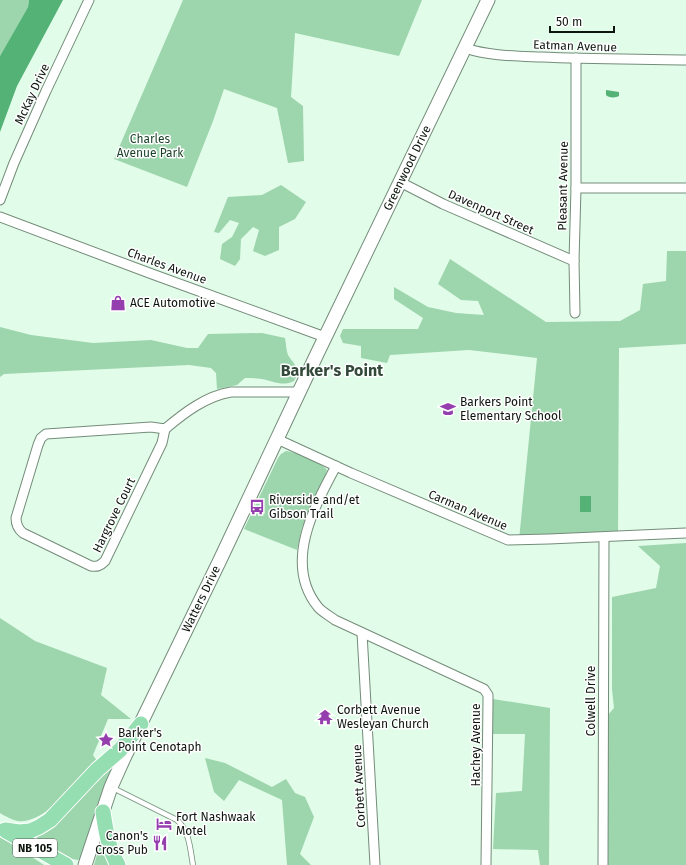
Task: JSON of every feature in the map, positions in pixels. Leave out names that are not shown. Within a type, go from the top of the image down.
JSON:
[{"type":"main road","name":"Greenwood Drive","points":[[326,337],[488,0]]},
{"type":"main road","name":"Watters Drive","points":[[85,865],[111,787],[326,337]]},
{"type":"main road","points":[[2,829],[19,832],[30,830],[39,827],[50,820],[97,770],[120,750],[141,724]]},
{"type":"main road","points":[[103,812],[106,836],[112,854],[118,865]]},
{"type":"main road","name":"NB 105","points":[[2,829],[66,865]]},
{"type":"street","name":"McKay Drive","points":[[0,200],[14,163],[36,113],[89,0]]},
{"type":"street","name":"Eatman Avenue","points":[[465,48],[496,55],[686,60]]},
{"type":"street","name":"Pleasant Avenue","points":[[575,313],[574,261],[576,188],[576,58]]},
{"type":"street","name":"Davenport Street","points":[[400,182],[443,204],[574,261]]},
{"type":"street","points":[[576,188],[686,188]]},
{"type":"street","name":"Charles Avenue","points":[[0,217],[326,337]]},
{"type":"street","points":[[165,429],[183,414],[222,394],[231,392],[299,392]]},
{"type":"street","name":"Hargrove Court","points":[[151,427],[165,429],[162,443],[105,562],[101,565],[96,567],[91,566],[23,533],[18,529],[16,524],[18,513],[38,445],[41,438],[46,434],[151,427]]},
{"type":"street","name":"Carman Avenue","points":[[277,439],[508,540],[686,533]]},
{"type":"street","name":"Hachey Avenue","points":[[336,466],[313,512],[306,535],[302,553],[303,571],[308,591],[319,608],[335,620],[480,686],[488,695],[486,865]]},
{"type":"street","name":"Colwell Drive","points":[[603,865],[604,537]]},
{"type":"street","name":"Corbett Avenue","points":[[362,633],[375,865]]},
{"type":"lane","points":[[111,787],[177,820],[182,825],[188,837],[193,865]]},
{"type":"green space","points":[[0,0],[29,0],[28,7],[0,56]]},
{"type":"green space","name":"Charles Avenue Park","points":[[183,0],[422,0],[399,56],[295,33],[291,97],[303,106],[304,161],[288,163],[277,108],[224,89],[187,187],[114,159]]},
{"type":"green space","points":[[281,185],[306,202],[295,219],[279,227],[279,250],[265,256],[253,251],[259,230],[253,227],[241,239],[240,259],[235,266],[220,259],[222,244],[232,237],[239,223],[230,220],[219,233],[214,232],[228,197],[262,195]]},
{"type":"green space","points":[[667,251],[686,251],[686,344],[619,348],[618,536],[519,540],[537,358],[469,350],[390,355],[387,363],[361,358],[361,346],[343,343],[340,336],[343,329],[418,329],[423,318],[394,299],[394,287],[428,307],[456,313],[484,315],[478,301],[461,300],[438,284],[450,259],[546,322],[620,321],[640,310],[643,284],[666,281]]},
{"type":"green space","points":[[0,327],[31,335],[93,343],[151,340],[187,348],[198,348],[208,334],[262,333],[285,338],[288,355],[296,367],[297,373],[294,381],[286,384],[262,379],[245,378],[237,385],[217,389],[216,373],[211,368],[189,365],[4,374],[0,377]]},
{"type":"green space","points":[[286,451],[302,455],[320,464],[327,470],[325,478],[302,527],[297,550],[244,529],[278,458]]},
{"type":"green space","points":[[686,543],[686,865],[608,865],[608,715],[614,708],[612,689],[612,597],[656,588],[660,566],[638,546]]},
{"type":"green space","points":[[0,618],[35,641],[107,668],[101,695],[131,719],[108,719],[93,755],[97,761],[56,804],[33,819],[23,821],[13,820],[0,813]]},
{"type":"green space","points":[[493,699],[550,708],[549,865],[540,865],[538,850],[493,849],[496,793],[522,791],[525,734],[492,734]]},
{"type":"green space","points":[[205,758],[225,763],[272,787],[286,779],[295,793],[305,797],[314,817],[300,854],[311,865],[287,865],[282,800],[239,780],[224,801],[214,792]]},
{"type":"green space","points":[[111,766],[112,768],[82,856],[78,860],[72,859],[40,842],[36,836]]},
{"type":"green space","points":[[0,836],[44,865],[0,865]]},
{"type":"green space","points":[[101,841],[112,865],[94,865]]},
{"type":"shaded area","points":[[29,0],[63,0],[17,86],[0,132],[0,56],[28,7]]},
{"type":"shaded area","points":[[606,90],[619,92],[619,96],[608,97],[606,95]]},
{"type":"shaded area","points":[[580,496],[591,496],[591,512],[580,512]]},
{"type":"place","name":"ACE Automotive","points":[[118,303]]},
{"type":"place","name":"Barkers Point Elementary School","points":[[448,409]]},
{"type":"place","name":"Riverside and/et Gibson Trail","points":[[257,507]]},
{"type":"place","name":"Corbett Avenue Wesleyan Church","points":[[325,717]]},
{"type":"place","name":"Barker's Point Cenotaph","points":[[106,740]]},
{"type":"place","name":"Fort Nashwaak Motel","points":[[164,824]]},
{"type":"place","name":"Canon's Cross Pub","points":[[160,843]]},
{"type":"district","name":"Barker's Point","points":[[332,370]]}]
